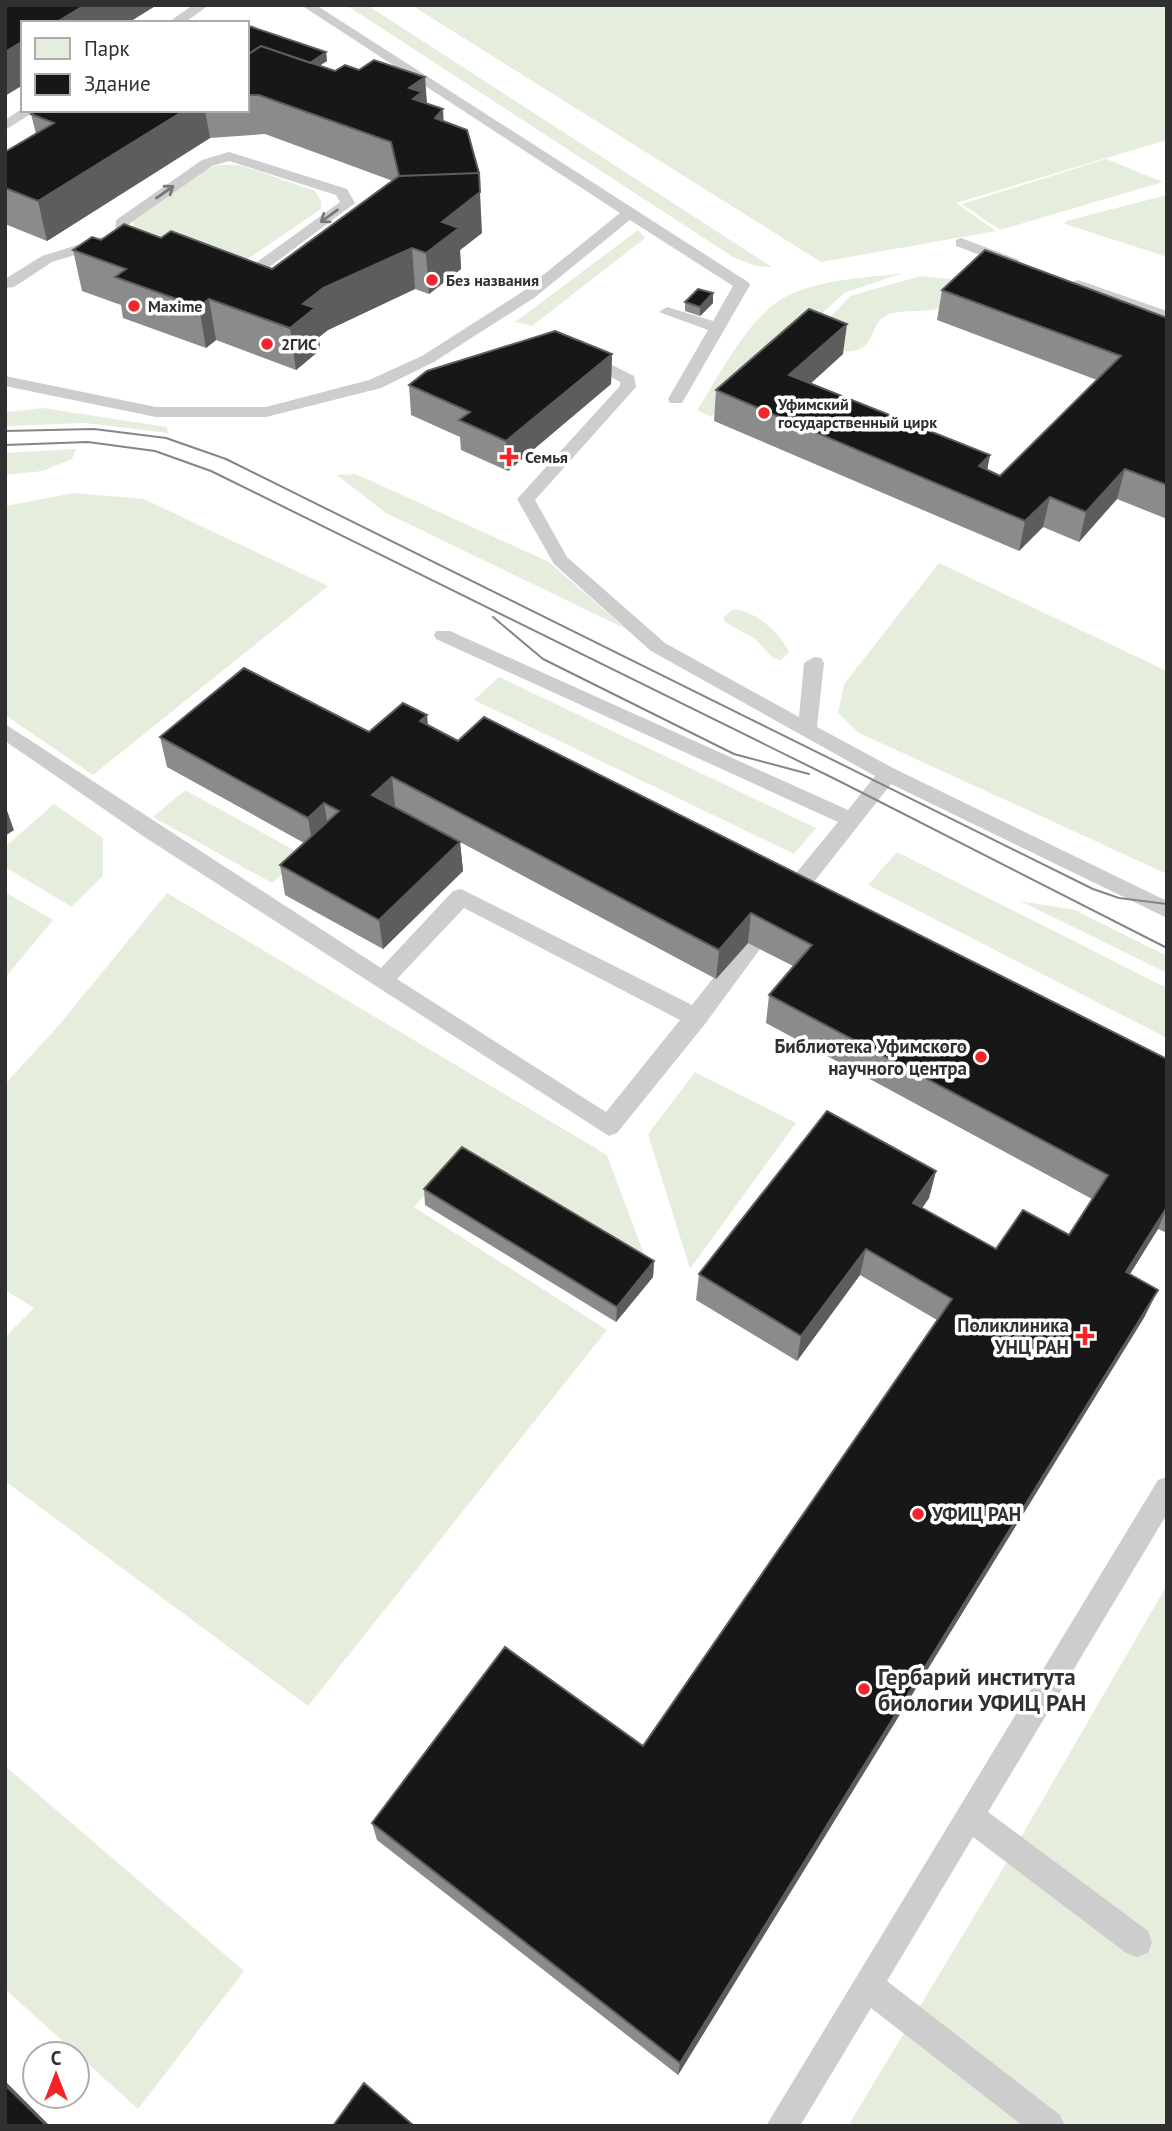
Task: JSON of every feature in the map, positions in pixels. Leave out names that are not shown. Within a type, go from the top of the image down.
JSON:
[{"type":"lane","points":[[177,21],[203,5]]},
{"type":"lane","points":[[307,5],[742,285],[676,399]]},
{"type":"lane","points":[[5,126],[27,112]]},
{"type":"lane","points":[[6,285],[47,259],[126,240],[121,223],[207,163],[229,156],[342,192],[348,203],[250,274],[231,275],[219,271]]},
{"type":"lane","points":[[5,381],[156,412],[266,412],[375,384],[428,359],[528,295],[628,214]]},
{"type":"lane","points":[[961,243],[1025,266]]},
{"type":"lane","points":[[1064,280],[1167,317]]},
{"type":"lane","points":[[667,312],[719,328]]},
{"type":"lane","points":[[596,362],[619,372],[628,380],[628,387],[526,499],[560,560],[658,647],[888,774],[1167,911]]},
{"type":"lane","points":[[443,635],[851,820]]},
{"type":"lane","points":[[807,730],[814,663]]},
{"type":"lane","points":[[5,731],[153,833],[609,1126],[752,945]]},
{"type":"lane","points":[[787,900],[888,774]]},
{"type":"lane","points":[[382,981],[461,897],[697,1018]]},
{"type":"lane","points":[[782,2126],[1167,1489]]},
{"type":"lane","points":[[970,1816],[1137,1942]]},
{"type":"lane","points":[[868,1986],[1049,2126]]},
{"type":"green space","points":[[346,5],[367,5],[772,267],[756,266],[733,257]]},
{"type":"green space","points":[[411,5],[1167,5],[1167,140],[956,203],[996,231],[821,262]]},
{"type":"green space","points":[[1106,159],[1163,182],[1000,230],[962,204]]},
{"type":"green space","points":[[218,165],[240,165],[315,191],[321,201],[321,209],[242,263],[136,234],[133,222],[209,168]]},
{"type":"green space","points":[[1167,195],[1167,257],[1065,224],[1066,221]]},
{"type":"green space","points":[[638,230],[645,238],[532,326],[515,322]]},
{"type":"green space","points":[[903,273],[844,293],[711,417],[697,410],[736,347],[773,305],[800,290],[815,286]]},
{"type":"green space","points":[[920,276],[973,281],[945,306],[887,315],[878,323],[867,344],[857,350],[839,350],[810,339],[850,296]]},
{"type":"green space","points":[[43,408],[167,427],[168,433],[85,423],[5,426],[5,412]]},
{"type":"green space","points":[[76,449],[72,459],[43,471],[5,475],[5,453]]},
{"type":"green space","points":[[356,474],[549,562],[626,629],[386,513],[337,475]]},
{"type":"green space","points":[[74,493],[144,499],[328,586],[93,775],[5,715],[5,506]]},
{"type":"green space","points":[[939,563],[1167,671],[1167,874],[859,733],[838,713],[844,684]]},
{"type":"green space","points":[[733,609],[750,614],[766,624],[789,652],[781,660],[773,658],[755,639],[725,622],[723,618]]},
{"type":"green space","points":[[499,677],[816,828],[794,854],[474,700]]},
{"type":"green space","points":[[185,790],[303,855],[272,883],[153,817]]},
{"type":"green space","points":[[54,804],[103,838],[103,876],[72,907],[5,867],[5,847]]},
{"type":"green space","points":[[897,852],[1167,988],[1167,1038],[868,885]]},
{"type":"green space","points":[[5,892],[53,920],[5,978]]},
{"type":"green space","points":[[167,893],[607,1155],[648,1265],[463,1153],[414,1207],[607,1330],[308,1706],[5,1481],[5,1337],[34,1308],[5,1290],[5,1084],[60,1024]]},
{"type":"green space","points":[[1020,901],[1075,910],[1167,956],[1167,973]]},
{"type":"green space","points":[[695,1072],[796,1123],[690,1269],[648,1134]]},
{"type":"green space","points":[[1167,1585],[1167,2126],[848,2126],[999,1875]]},
{"type":"green space","points":[[5,1766],[244,1971],[138,2109],[91,2067],[91,2040],[62,2040],[5,1989]]},
{"type":"building","points":[[5,5],[85,5],[58,21],[21,21],[21,42],[5,52]]},
{"type":"building","points":[[248,27],[326,52],[310,63],[261,46],[248,54]]},
{"type":"building","points":[[261,46],[335,71],[345,65],[359,70],[374,60],[425,77],[409,88],[422,92],[413,99],[443,109],[435,118],[467,130],[479,173],[399,176],[391,142],[259,95],[248,95],[248,54]]},
{"type":"building","points":[[182,112],[38,201],[5,188],[5,152],[54,123],[31,114]]},
{"type":"building","points":[[479,173],[480,192],[442,222],[459,228],[426,253],[412,248],[323,288],[303,304],[315,308],[290,328],[209,299],[199,307],[115,277],[126,269],[73,250],[92,237],[101,240],[124,224],[161,238],[171,231],[272,269],[399,176]]},
{"type":"building","points":[[985,250],[1167,318],[1167,485],[1125,469],[1086,512],[1050,497],[1025,521],[716,390],[809,309],[847,324],[789,375],[990,455],[979,466],[1000,476],[1121,356],[942,290]]},
{"type":"building","points":[[698,289],[713,293],[700,307],[685,302]]},
{"type":"building","points":[[555,331],[612,354],[506,441],[459,420],[470,412],[409,385],[427,371]]},
{"type":"building","name":"УФИЦ РАН","points":[[244,668],[369,732],[403,703],[427,715],[420,721],[458,741],[484,717],[1167,1059],[1167,1207],[1126,1272],[1158,1290],[680,2063],[372,1823],[505,1647],[643,1746],[952,1299],[866,1249],[801,1336],[699,1274],[827,1111],[936,1171],[913,1203],[996,1249],[1023,1210],[1069,1235],[1108,1175],[769,995],[812,945],[751,913],[719,950],[392,777],[372,795],[460,842],[379,920],[280,865],[339,811],[324,803],[308,818],[160,737]]},
{"type":"building","points":[[462,1147],[654,1261],[617,1307],[424,1189]]},
{"type":"building","points":[[364,2083],[414,2126],[333,2126]]},
{"type":"building","points":[[5,2085],[21,2101],[21,2110],[31,2110],[47,2126],[5,2126]]},
{"type":"tram line","points":[[5,431],[94,429],[166,438],[226,459],[1093,889],[1119,898],[1167,904]]},
{"type":"tram line","points":[[5,445],[88,442],[155,451],[211,471],[841,782],[1167,948]]},
{"type":"tram line","points":[[493,617],[543,659],[734,754],[809,774]]},
{"type":"place","name":"Без названия","points":[[432,280]]},
{"type":"place","name":"Maxime","points":[[134,306]]},
{"type":"place","name":"2ГИС","points":[[267,344]]},
{"type":"place","name":"Уфимский государственный цирк","points":[[764,413]]},
{"type":"place","name":"Семья","points":[[509,457]]},
{"type":"place","name":"Библиотека Уфимского научного центра","points":[[981,1057]]},
{"type":"place","name":"Поликлиника УНЦ РАН","points":[[1085,1336]]},
{"type":"place","name":"УФИЦ РАН","points":[[918,1514]]},
{"type":"place","name":"Гербарий института биологии УФИЦ РАН","points":[[864,1689]]}]
